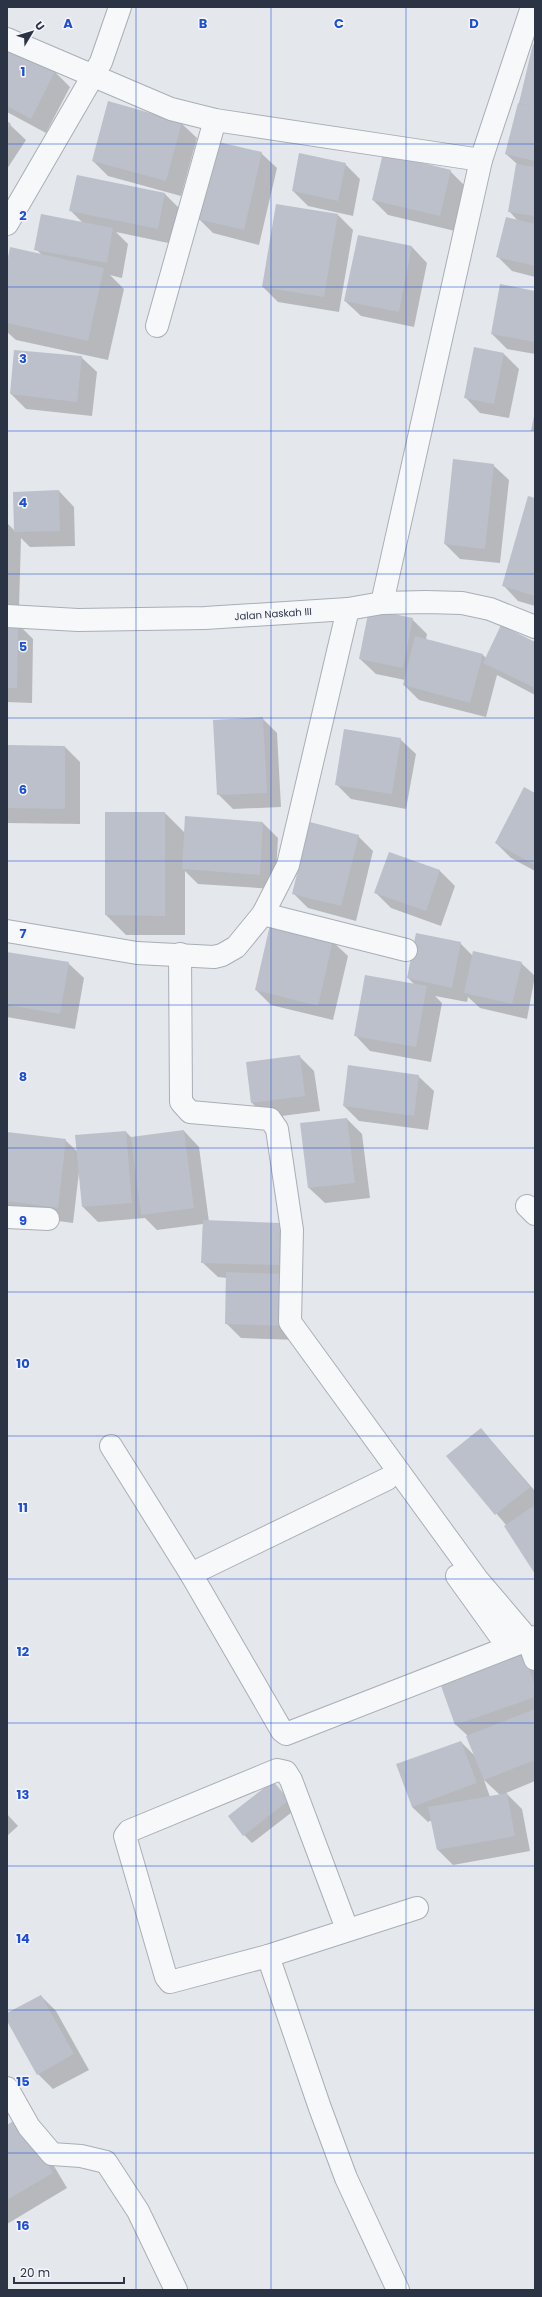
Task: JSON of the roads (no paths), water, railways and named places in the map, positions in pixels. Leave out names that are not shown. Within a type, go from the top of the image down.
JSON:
[{"type":"street","points":[[9,217],[103,56],[120,7]]},
{"type":"street","points":[[382,603],[481,160],[530,32],[532,7]]},
{"type":"street","points":[[7,39],[171,109],[215,120],[481,160]]},
{"type":"street","points":[[157,326],[215,120]]},
{"type":"street","name":"Jalan Naskah III","points":[[7,616],[78,620],[205,618],[348,609],[382,603],[462,603],[490,609],[535,627]]},
{"type":"street","points":[[7,931],[136,953],[180,954],[214,957],[229,952],[236,947],[263,914],[288,865],[348,609]]},
{"type":"street","points":[[263,914],[406,950]]},
{"type":"street","points":[[180,954],[181,1102],[190,1112],[270,1119],[277,1129],[292,1230],[290,1322],[526,1645]]},
{"type":"street","points":[[7,1217],[48,1219]]},
{"type":"street","points":[[303,1360],[387,1479],[526,1645]]},
{"type":"street","points":[[111,1446],[191,1574],[282,1731],[286,1734],[526,1645]]},
{"type":"street","points":[[191,1574],[387,1479]]},
{"type":"street","points":[[347,1929],[291,1780],[286,1772],[277,1770],[126,1833],[125,1841],[168,1981],[172,1982],[268,1956],[347,1929],[417,1908]]},
{"type":"street","points":[[268,1956],[320,2108],[346,2178],[398,2290]]},
{"type":"street","points":[[7,2088],[29,2127],[52,2154],[81,2156],[106,2162],[138,2211],[176,2290]]}]
